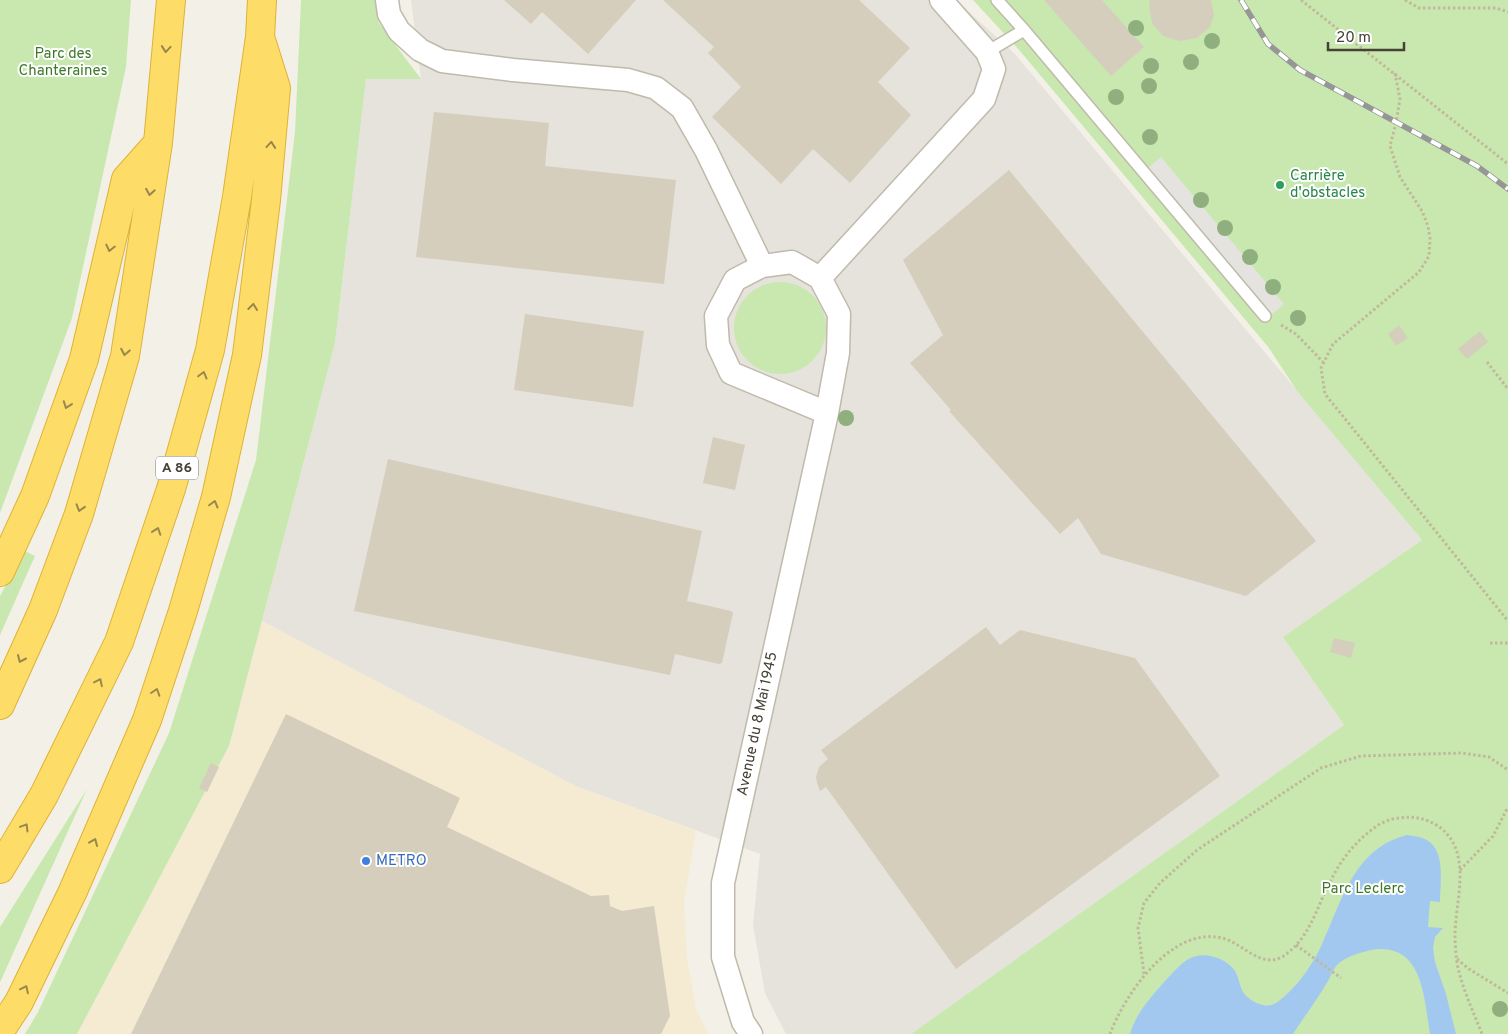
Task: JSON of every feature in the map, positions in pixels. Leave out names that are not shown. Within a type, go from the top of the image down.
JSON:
[{"type":"highway","points":[[0,705],[43,610],[79,514],[125,356],[158,143],[171,0]]},
{"type":"highway","name":"A 86","points":[[0,869],[44,795],[118,642],[171,489],[210,350],[237,197],[260,37],[262,0]]},
{"type":"highway","points":[[0,1031],[19,1002],[73,891],[147,720],[183,611],[216,498],[247,355],[266,200],[276,88],[260,37]]},
{"type":"highway","points":[[0,572],[35,496],[84,359],[126,179],[158,143]]},
{"type":"street","points":[[387,0],[389,14],[399,32],[420,50],[442,61],[513,70],[628,80],[656,88],[682,108],[706,150],[762,266]]},
{"type":"street","points":[[827,413],[731,373],[718,345],[716,316],[735,280],[762,266],[792,262],[820,278],[984,100],[994,69],[987,52],[941,0]]},
{"type":"street","name":"Avenue du 8 Mai 1945","points":[[751,1034],[743,1022],[723,957],[723,883],[827,413],[838,352],[839,314],[820,278]]},
{"type":"lane","points":[[997,0],[1265,316]]},
{"type":"lane","points":[[987,52],[1024,30]]},
{"type":"path","points":[[1301,0],[1508,164]]},
{"type":"path","points":[[1405,0],[1419,8],[1496,8],[1508,12]]},
{"type":"path","points":[[1394,73],[1400,99],[1390,146],[1400,177],[1422,211],[1428,226],[1430,238],[1429,256],[1419,272],[1332,344],[1321,368],[1325,394],[1508,621]]},
{"type":"path","points":[[1265,316],[1296,334],[1324,362]]},
{"type":"path","points":[[1487,362],[1508,389]]},
{"type":"path","points":[[1490,643],[1508,643]]},
{"type":"path","points":[[1144,975],[1138,928],[1144,904],[1160,883],[1197,850],[1321,768],[1361,756],[1462,753],[1489,756],[1508,770]]},
{"type":"path","points":[[1460,870],[1492,836],[1508,807]]},
{"type":"path","points":[[1110,1034],[1126,1001],[1144,975],[1179,945],[1209,937],[1223,938],[1253,956],[1265,960],[1279,958],[1290,952],[1314,918],[1327,887],[1343,859],[1362,838],[1378,825],[1394,818],[1410,817],[1424,818],[1439,827],[1450,837],[1457,853],[1461,881],[1455,936],[1457,959],[1463,988],[1482,1034]]},
{"type":"path","points":[[1296,945],[1341,978]]},
{"type":"path","points":[[1457,959],[1469,969],[1508,993]]},
{"type":"shaded area","points":[[411,0],[956,0],[1015,54],[1422,540],[1283,637],[1344,725],[911,1034],[786,1034],[765,993],[753,925],[760,854],[576,786],[262,621],[335,343],[366,78],[421,79]]},
{"type":"shaded area","points":[[1161,157],[1284,304],[1271,315],[1148,168]]},
{"type":"shaded area","name":"METRO","points":[[262,621],[576,786],[696,831],[684,902],[687,957],[696,1009],[709,1034],[77,1034],[229,746]]},
{"type":"green space","name":"Parc des Chanteraines","points":[[0,0],[131,0],[126,67],[72,318],[0,513]]},
{"type":"green space","points":[[301,0],[376,0],[379,23],[421,79],[366,79],[335,343],[229,746],[77,1034],[25,1034],[38,1012],[169,733],[256,460],[295,132]]},
{"type":"green space","name":"Parc Leclerc","points":[[973,0],[1508,0],[1508,1034],[911,1034],[1344,725],[1283,637],[1422,540],[1297,391],[1269,348],[1020,51]]},
{"type":"green space","points":[[780,282],[797,286],[812,296],[822,311],[826,328],[822,345],[812,360],[797,370],[780,374],[763,370],[748,360],[738,345],[734,328],[738,311],[748,296],[763,286]]},
{"type":"green space","points":[[25,551],[35,556],[0,635],[0,596]]},
{"type":"green space","points":[[87,789],[2,978],[0,982],[0,927]]},
{"type":"water","points":[[1407,835],[1420,837],[1430,842],[1439,856],[1441,875],[1440,902],[1430,901],[1428,927],[1443,928],[1435,937],[1433,948],[1435,962],[1446,994],[1456,1034],[1430,1034],[1422,989],[1418,975],[1411,963],[1401,954],[1388,950],[1371,950],[1343,960],[1336,966],[1293,1034],[1130,1034],[1140,1012],[1149,999],[1178,967],[1193,957],[1213,956],[1231,966],[1236,973],[1243,992],[1249,999],[1258,1004],[1272,1005],[1283,998],[1297,984],[1314,960],[1352,878],[1362,864],[1374,851],[1389,842]]},
{"type":"building","points":[[504,0],[636,0],[588,54],[542,12],[531,24]]},
{"type":"building","points":[[663,0],[859,0],[910,48],[878,82],[911,115],[850,183],[813,149],[781,184],[712,117],[741,87],[708,53],[714,47]]},
{"type":"building","points":[[1044,0],[1102,0],[1144,47],[1111,76]]},
{"type":"building","points":[[1150,0],[1211,0],[1214,15],[1210,27],[1197,38],[1180,41],[1163,36],[1152,23]]},
{"type":"building","points":[[434,112],[549,123],[545,166],[676,180],[664,284],[416,257]]},
{"type":"building","points":[[1009,170],[1316,541],[1246,596],[1101,554],[1078,518],[1060,534],[949,411],[951,410],[910,363],[943,335],[903,260]]},
{"type":"building","points":[[525,314],[644,331],[633,407],[514,390]]},
{"type":"building","points":[[1399,325],[1408,338],[1396,346],[1388,334]]},
{"type":"building","points":[[1480,331],[1488,342],[1467,359],[1458,349]]},
{"type":"building","points":[[713,437],[745,445],[735,490],[703,483]]},
{"type":"building","points":[[388,459],[702,531],[687,601],[733,613],[722,663],[719,664],[675,654],[670,675],[354,611]]},
{"type":"building","points":[[986,627],[1000,645],[1020,630],[1135,658],[1220,776],[956,969],[826,787],[820,791],[816,777],[819,767],[828,759],[821,750]]},
{"type":"building","points":[[1334,638],[1355,643],[1351,658],[1330,652]]},
{"type":"building","name":"METRO","points":[[286,714],[460,798],[447,827],[591,896],[609,895],[610,906],[622,911],[654,906],[670,1016],[661,1034],[131,1034]]},
{"type":"building","points":[[211,763],[219,767],[207,792],[199,788]]},
{"type":"railway","points":[[1241,0],[1268,44],[1300,70],[1477,166],[1508,189]]},
{"type":"place","name":"Carrière d'obstacles","points":[[1280,185]]},
{"type":"place","name":"METRO","points":[[366,861]]}]
